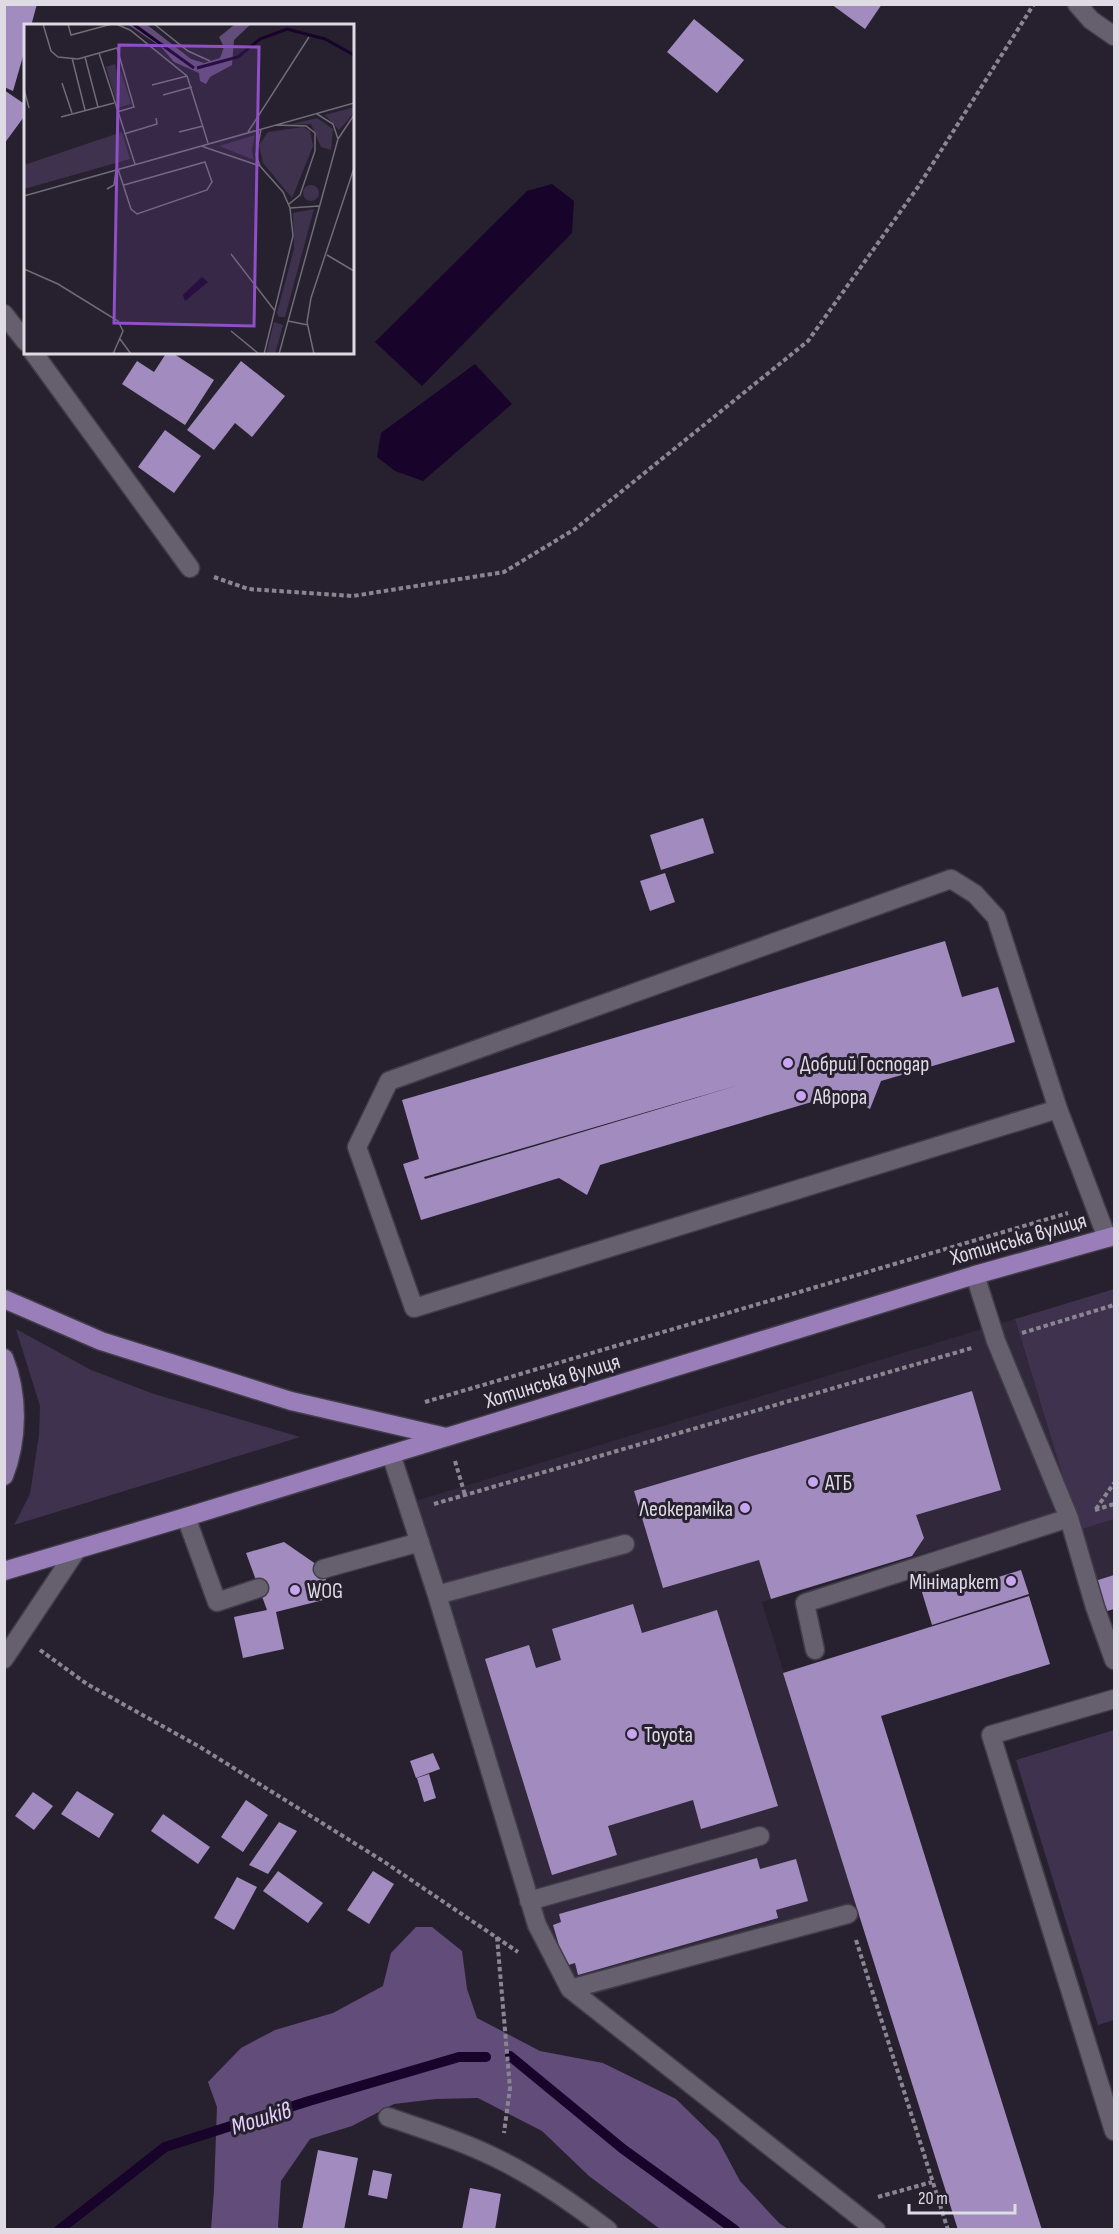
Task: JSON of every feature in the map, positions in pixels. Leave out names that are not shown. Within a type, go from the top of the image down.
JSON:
[{"type":"highway","name":"Хотинська вулиця","points":[[4,1571],[76,1551],[975,1275],[1111,1237]]},
{"type":"highway","points":[[4,1299],[101,1341],[279,1397],[448,1437]]},
{"type":"main road","points":[[4,1358],[9,1369],[15,1409],[12,1456],[4,1476]]},
{"type":"street","points":[[1077,4],[1091,20],[1114,36]]},
{"type":"street","points":[[4,314],[24,339]]},
{"type":"street","points":[[34,354],[190,568]]},
{"type":"street","points":[[1059,1109],[414,1308],[357,1147],[389,1081],[951,879],[975,894],[996,917],[1059,1109],[1095,1206],[1111,1237]]},
{"type":"street","points":[[975,1275],[996,1341],[1069,1518],[1095,1607],[1114,1660]]},
{"type":"street","points":[[391,1454],[411,1511],[537,1925],[570,1989],[876,2229]]},
{"type":"street","points":[[186,1517],[217,1602],[259,1588]]},
{"type":"street","points":[[815,1650],[805,1603],[1069,1518]]},
{"type":"street","points":[[323,1569],[420,1542]]},
{"type":"street","points":[[437,1595],[625,1544]]},
{"type":"street","points":[[4,1659],[76,1551]]},
{"type":"street","points":[[1114,1699],[991,1735],[1114,2131]]},
{"type":"street","points":[[529,1901],[760,1836]]},
{"type":"street","points":[[570,1989],[848,1914]]},
{"type":"street","points":[[388,2117],[454,2140],[501,2160],[563,2196],[608,2229]]},
{"type":"path","points":[[190,568],[248,589],[353,596],[504,572],[575,529],[808,340],[918,188],[1034,4]]},
{"type":"path","points":[[421,1403],[1095,1206]]},
{"type":"path","points":[[411,1511],[1114,1305]]},
{"type":"path","points":[[1095,1510],[1114,1483]]},
{"type":"path","points":[[20,1636],[87,1684],[200,1747],[383,1861],[525,1956]]},
{"type":"path","points":[[848,1914],[948,2229]]},
{"type":"path","points":[[497,1937],[510,2088],[501,2160]]},
{"type":"path","points":[[845,2206],[932,2182]]},
{"type":"shaded area","points":[[552,184],[574,201],[572,233],[422,386],[375,342],[527,191]]},
{"type":"shaded area","points":[[475,364],[512,404],[423,481],[395,471],[377,457],[381,433]]},
{"type":"shaded area","points":[[1114,1289],[1114,1519],[1079,1530],[1015,1319]]},
{"type":"shaded area","points":[[1015,1319],[1072,1508],[762,1602],[860,1918],[572,2001],[538,1904],[412,1502]]},
{"type":"shaded area","points":[[16,1329],[91,1370],[154,1394],[300,1437],[14,1525],[30,1494],[39,1435],[40,1406]]},
{"type":"shaded area","points":[[1114,1519],[1114,1609],[1104,1612],[1079,1530]]},
{"type":"shaded area","points":[[1114,1730],[1114,2020],[1098,2025],[1016,1760]]},
{"type":"shaded area","points":[[416,1927],[432,1927],[462,1951],[467,1989],[477,2018],[540,2051],[603,2063],[676,2099],[718,2140],[740,2181],[779,2223],[788,2229],[660,2229],[589,2176],[542,2131],[478,2098],[436,2099],[394,2104],[352,2126],[310,2139],[281,2181],[278,2227],[280,2229],[211,2229],[217,2107],[208,2082],[241,2048],[275,2030],[333,2013],[383,1986],[391,1953]]},
{"type":"building","points":[[4,4],[37,4],[32,24],[24,24],[24,53],[13,91],[4,87]]},
{"type":"building","points":[[831,4],[882,4],[865,29]]},
{"type":"building","points":[[694,19],[744,60],[717,93],[667,52]]},
{"type":"building","points":[[4,90],[24,104],[24,117],[4,144]]},
{"type":"building","points":[[166,354],[174,354],[214,380],[185,425],[122,384],[137,361],[154,372]]},
{"type":"building","points":[[241,361],[285,396],[252,437],[235,423],[214,450],[187,430]]},
{"type":"building","points":[[165,430],[201,456],[174,493],[138,467]]},
{"type":"building","points":[[703,818],[714,853],[661,870],[650,835]]},
{"type":"building","points":[[665,873],[675,902],[650,911],[640,881]]},
{"type":"building","points":[[945,941],[962,997],[998,987],[1015,1042],[881,1081],[870,1109],[842,1093],[600,1165],[587,1195],[559,1178],[421,1220],[403,1164],[419,1159],[402,1100]],"holes":[[[739,1085],[425,1179],[424,1177]]]},
{"type":"building","points":[[972,1391],[1001,1490],[916,1515],[924,1538],[912,1556],[771,1599],[759,1560],[663,1588],[634,1491]]},
{"type":"building","points":[[284,1542],[323,1569],[331,1598],[276,1612],[284,1649],[243,1658],[234,1617],[267,1610],[246,1553]]},
{"type":"building","points":[[1021,1570],[1029,1594],[932,1625],[921,1589],[953,1579],[956,1590]]},
{"type":"building","points":[[1114,1575],[1114,1609],[1104,1612],[1095,1581]]},
{"type":"building","points":[[1029,1596],[1050,1664],[881,1716],[1042,2230],[958,2230],[783,1673]]},
{"type":"building","name":"Toyota","points":[[633,1604],[642,1633],[717,1610],[778,1806],[701,1829],[693,1800],[608,1826],[617,1855],[552,1875],[485,1659],[529,1645],[536,1668],[561,1660],[552,1629]]},
{"type":"building","points":[[433,1753],[440,1769],[416,1778],[410,1761]]},
{"type":"building","points":[[429,1774],[436,1798],[424,1802],[417,1778]]},
{"type":"building","points":[[77,1791],[114,1814],[99,1838],[61,1814]]},
{"type":"building","points":[[33,1792],[53,1806],[34,1830],[15,1816]]},
{"type":"building","points":[[246,1800],[268,1815],[243,1852],[221,1837]]},
{"type":"building","points":[[163,1814],[210,1847],[198,1864],[151,1831]]},
{"type":"building","points":[[279,1822],[297,1831],[268,1874],[249,1865]]},
{"type":"building","points":[[757,1858],[760,1869],[796,1859],[808,1901],[776,1910],[778,1918],[578,1975],[575,1963],[565,1966],[553,1925],[561,1922],[559,1914]]},
{"type":"building","points":[[278,1871],[323,1903],[308,1923],[263,1891]]},
{"type":"building","points":[[373,1871],[394,1884],[369,1924],[347,1910]]},
{"type":"building","points":[[237,1877],[257,1887],[234,1930],[214,1918]]},
{"type":"building","points":[[318,2150],[358,2158],[344,2230],[302,2230]]},
{"type":"building","points":[[373,2170],[392,2174],[387,2199],[368,2195]]},
{"type":"building","points":[[470,2188],[501,2194],[495,2230],[462,2230]]},
{"type":"waterway","name":"Мошків","points":[[510,2056],[623,2149],[735,2230]]},
{"type":"waterway","name":"Мошків","points":[[59,2230],[165,2147],[309,2101],[459,2057],[486,2057]]},
{"type":"place","name":"Добрий Господар","points":[[788,1063]]},
{"type":"place","name":"Аврора","points":[[801,1096]]},
{"type":"place","name":"АТБ","points":[[813,1482]]},
{"type":"place","name":"Леокераміка","points":[[745,1508]]},
{"type":"place","name":"Мінімаркет","points":[[1011,1581]]},
{"type":"place","name":"WOG","points":[[295,1590]]},
{"type":"place","name":"Toyota","points":[[632,1734]]}]
